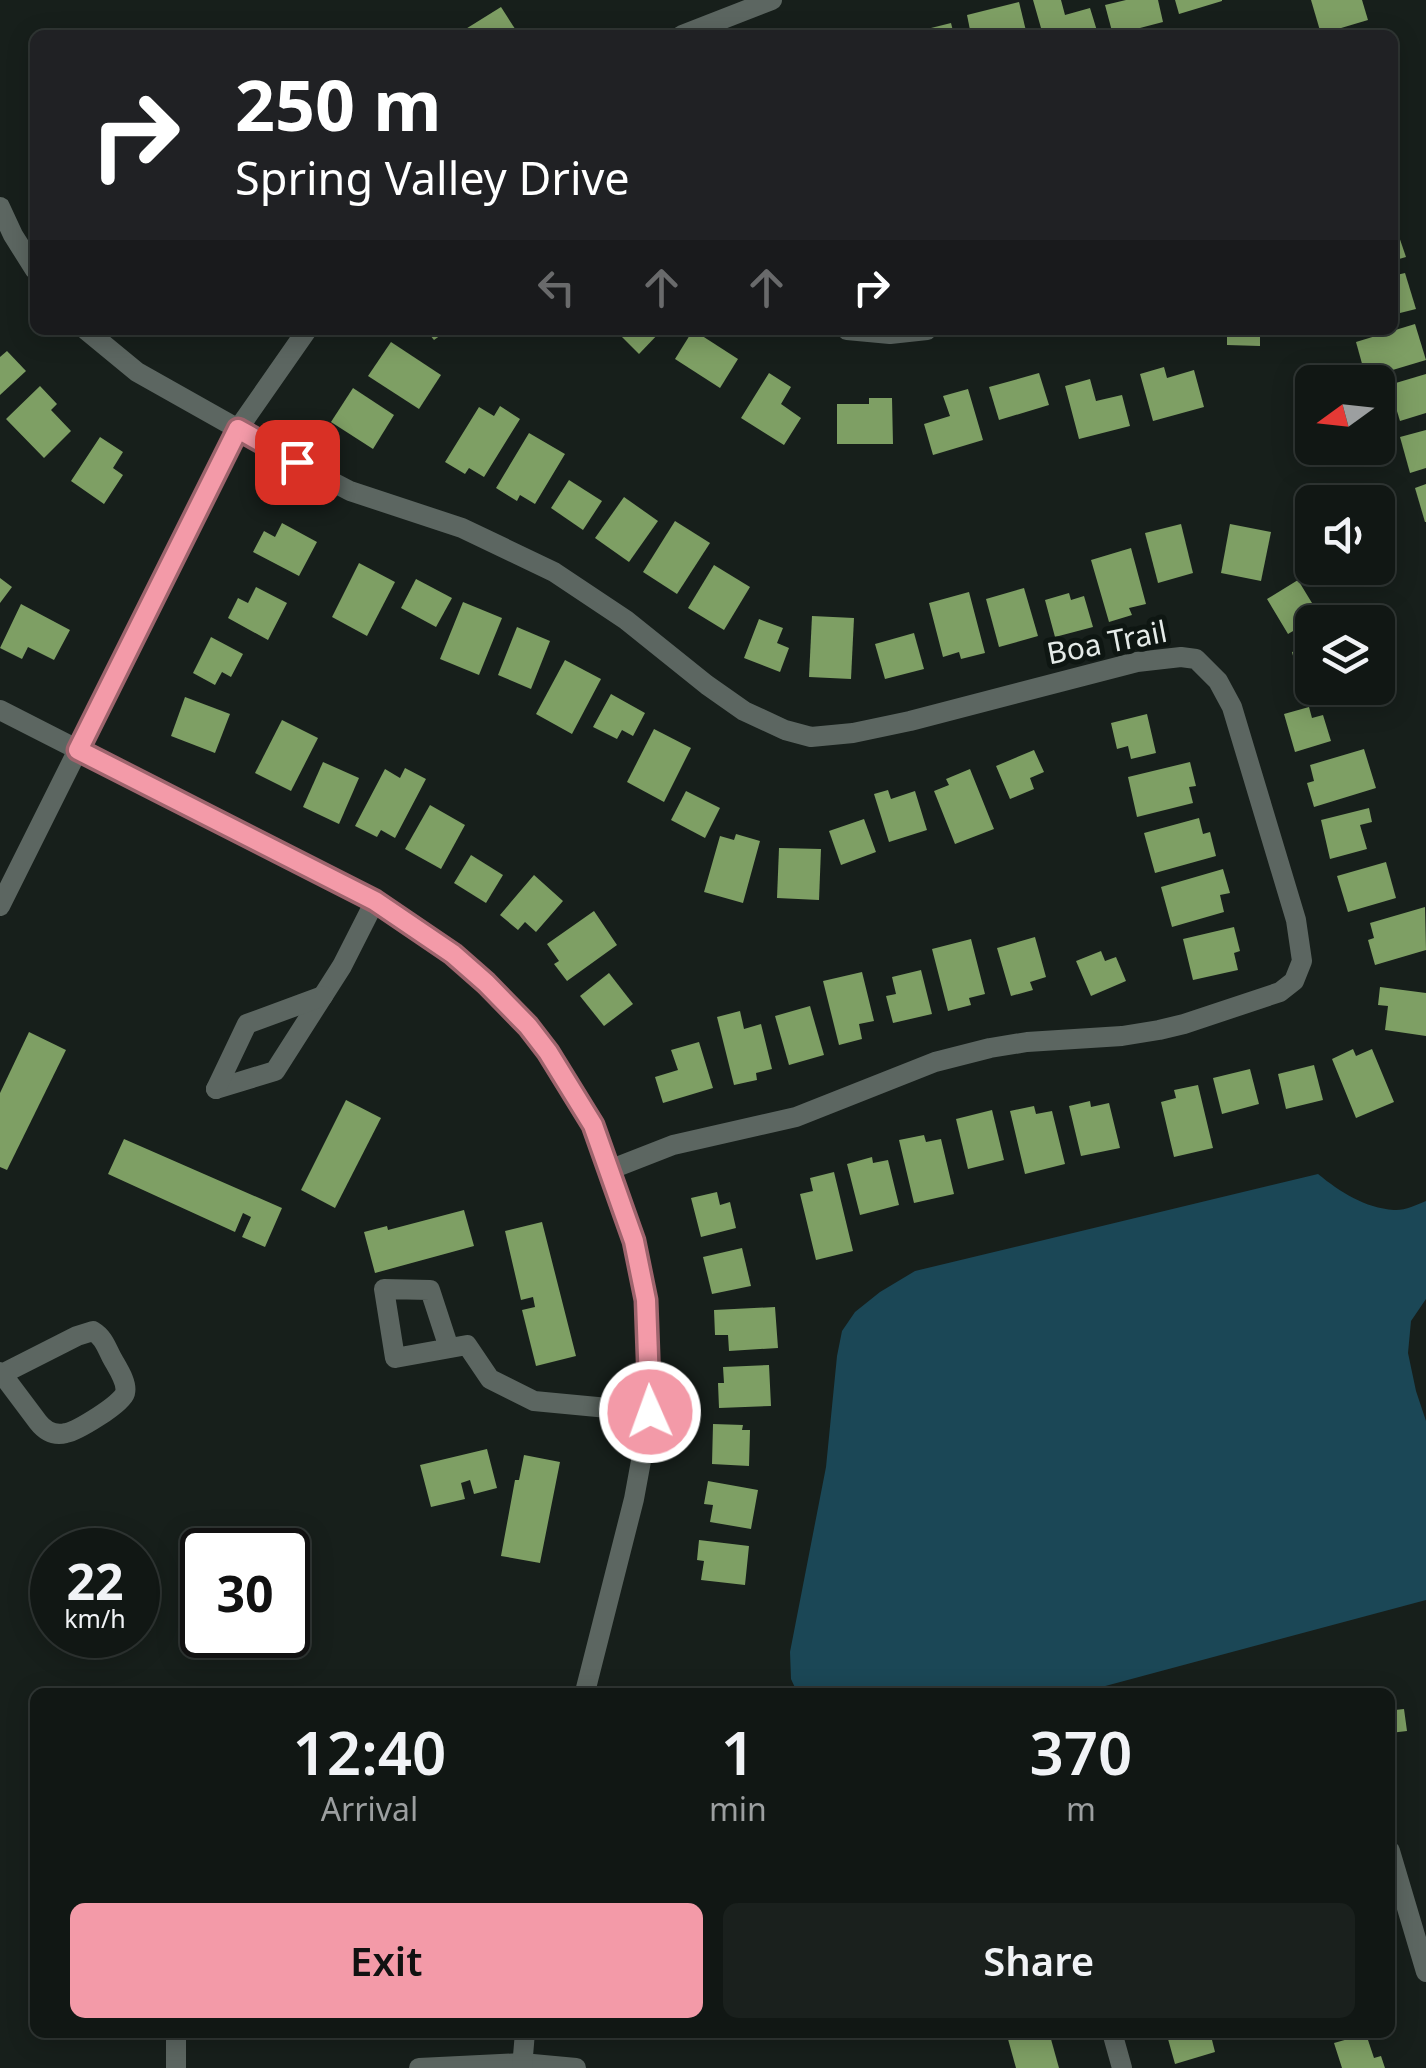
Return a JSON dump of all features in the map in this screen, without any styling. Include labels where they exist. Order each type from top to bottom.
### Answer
[{"type":"street","points":[[695,30],[772,0]]},
{"type":"street","points":[[0,207],[30,262]]},
{"type":"street","name":"Boa Trail","points":[[92,335],[137,372],[350,491],[462,528],[554,572],[626,620],[707,685],[744,710],[785,730],[811,736],[853,733],[1137,662],[1196,659],[1218,680],[1232,706],[1296,920],[1302,961],[1294,981],[1280,992],[1160,1030],[1027,1042],[935,1062],[796,1117],[673,1145],[609,1170]]},
{"type":"street","points":[[0,906],[238,429],[304,335]]},
{"type":"street","points":[[0,710],[375,901],[453,954],[528,1026],[587,1113],[634,1241],[646,1300],[650,1412],[634,1499],[586,1688]]},
{"type":"street","points":[[323,996],[247,1024],[216,1089],[275,1071],[323,996],[342,966],[375,901]]},
{"type":"street","points":[[93,1331],[101,1336],[125,1384],[125,1394],[119,1403],[77,1428],[55,1434],[44,1430],[1,1373],[93,1331]]},
{"type":"street","points":[[449,1348],[467,1345],[490,1379],[534,1401],[650,1412]]},
{"type":"street","points":[[1395,1868],[1426,1972]]},
{"type":"street","points":[[176,2038],[176,2068]]},
{"type":"street","points":[[522,2066],[524,2038]]},
{"type":"street","points":[[1114,2038],[1122,2068]]},
{"type":"street","points":[[419,2068],[576,2068]]},
{"type":"water","points":[[1318,1174],[1344,1193],[1383,1209],[1398,1210],[1426,1201],[1426,1299],[1411,1321],[1408,1353],[1426,1421],[1426,1600],[1098,1688],[795,1688],[790,1652],[826,1467],[842,1331],[855,1312],[915,1271]]},
{"type":"building","points":[[1033,0],[1061,0],[1065,15],[1090,8],[1097,30],[1042,30]]},
{"type":"building","points":[[1126,0],[1158,0],[1163,22],[1132,30],[1112,30],[1105,5]]},
{"type":"building","points":[[1175,0],[1222,0],[1222,1],[1179,14]]},
{"type":"building","points":[[1311,0],[1362,0],[1368,20],[1320,30]]},
{"type":"building","points":[[1019,2],[1026,30],[970,30],[967,15]]},
{"type":"building","points":[[501,7],[516,30],[464,30]]},
{"type":"building","points":[[951,23],[953,30],[927,30]]},
{"type":"building","points":[[1398,234],[1406,257],[1398,259]]},
{"type":"building","points":[[1405,273],[1416,309],[1398,314],[1398,275]]},
{"type":"building","points":[[1415,324],[1426,360],[1395,369],[1395,365],[1362,365],[1356,342],[1379,335],[1398,335],[1398,329]]},
{"type":"building","points":[[620,335],[657,335],[639,354]]},
{"type":"building","points":[[690,335],[701,335],[738,359],[720,388],[675,359]]},
{"type":"building","points":[[1227,335],[1260,335],[1260,346],[1227,345]]},
{"type":"building","points":[[391,342],[441,375],[419,409],[368,376]]},
{"type":"building","points":[[7,351],[26,371],[0,395],[0,357]]},
{"type":"building","points":[[1164,367],[1167,378],[1194,370],[1204,407],[1153,421],[1140,374]]},
{"type":"building","points":[[769,373],[791,387],[781,404],[801,418],[784,445],[741,418]]},
{"type":"building","points":[[1039,373],[1049,405],[999,420],[989,387]]},
{"type":"building","points":[[1426,374],[1426,413],[1400,421],[1395,383]]},
{"type":"building","points":[[1090,379],[1096,401],[1122,395],[1130,426],[1079,439],[1065,386]]},
{"type":"building","points":[[40,386],[57,404],[51,410],[71,431],[44,458],[6,419]]},
{"type":"building","points":[[353,388],[394,415],[373,449],[331,422]]},
{"type":"building","points":[[968,389],[983,440],[933,455],[924,424],[950,416],[943,396]]},
{"type":"building","points":[[869,398],[892,398],[893,444],[837,444],[837,404],[869,404]]},
{"type":"building","points":[[500,406],[520,419],[484,477],[469,468],[465,474],[445,462],[479,407],[494,416]]},
{"type":"building","points":[[1426,430],[1426,468],[1410,473],[1400,437]]},
{"type":"building","points":[[529,433],[565,454],[535,504],[520,495],[517,501],[496,488]]},
{"type":"building","points":[[100,437],[123,452],[113,468],[123,475],[104,504],[71,481]]},
{"type":"building","points":[[569,480],[602,501],[583,530],[551,508]]},
{"type":"building","points":[[1426,484],[1426,522],[1425,522],[1415,488]]},
{"type":"building","points":[[624,497],[658,521],[629,562],[595,538]]},
{"type":"building","points":[[675,521],[710,543],[677,594],[643,572]]},
{"type":"building","points":[[282,523],[317,542],[299,576],[253,552],[264,531],[275,537]]},
{"type":"building","points":[[1181,524],[1193,573],[1158,583],[1145,533]]},
{"type":"building","points":[[1230,524],[1271,532],[1261,581],[1221,573]]},
{"type":"building","points":[[1131,548],[1146,604],[1129,608],[1132,615],[1109,622],[1091,560]]},
{"type":"building","points":[[359,563],[395,582],[367,636],[332,617]]},
{"type":"building","points":[[714,565],[750,587],[724,630],[688,608]]},
{"type":"building","points":[[0,578],[12,587],[0,603]]},
{"type":"building","points":[[416,579],[452,598],[436,627],[401,608]]},
{"type":"building","points":[[1295,582],[1312,603],[1295,605],[1295,630],[1288,634],[1267,599]]},
{"type":"building","points":[[256,587],[287,603],[268,640],[228,618],[238,598],[248,603]]},
{"type":"building","points":[[1024,588],[1038,636],[999,647],[986,599]]},
{"type":"building","points":[[969,592],[985,653],[961,659],[959,652],[943,657],[929,603]]},
{"type":"building","points":[[1069,593],[1071,600],[1084,596],[1093,627],[1055,637],[1045,600]]},
{"type":"building","points":[[463,602],[502,618],[479,675],[440,659]]},
{"type":"building","points":[[21,604],[70,630],[54,660],[28,647],[22,659],[0,648]]},
{"type":"building","points":[[812,616],[854,618],[851,679],[809,677]]},
{"type":"building","points":[[759,619],[783,628],[777,643],[789,648],[780,672],[744,658]]},
{"type":"building","points":[[517,627],[550,641],[531,689],[498,675]]},
{"type":"building","points":[[914,633],[924,669],[885,679],[875,644]]},
{"type":"building","points":[[211,637],[243,654],[231,677],[222,672],[215,685],[193,673]]},
{"type":"building","points":[[565,660],[601,679],[572,734],[536,714]]},
{"type":"building","points":[[611,694],[645,713],[633,736],[622,730],[617,739],[593,727]]},
{"type":"building","points":[[185,697],[230,714],[215,753],[171,736]]},
{"type":"building","points":[[1309,707],[1312,718],[1323,715],[1331,741],[1295,752],[1284,714]]},
{"type":"building","points":[[1147,714],[1156,753],[1131,759],[1128,746],[1117,749],[1111,723]]},
{"type":"building","points":[[282,720],[318,738],[291,791],[255,773]]},
{"type":"building","points":[[654,729],[691,748],[664,802],[627,782]]},
{"type":"building","points":[[1364,749],[1376,788],[1314,807],[1307,783],[1314,781],[1310,765]]},
{"type":"building","points":[[1034,750],[1044,772],[1030,778],[1034,789],[1010,799],[996,766]]},
{"type":"building","points":[[323,762],[359,778],[339,824],[303,807]]},
{"type":"building","points":[[1190,762],[1196,786],[1189,787],[1193,803],[1137,817],[1128,777]]},
{"type":"building","points":[[405,768],[426,779],[395,838],[381,830],[377,837],[355,826],[385,769],[400,778]]},
{"type":"building","points":[[970,769],[994,829],[955,844],[934,791],[949,785],[946,779]]},
{"type":"building","points":[[888,790],[891,799],[915,791],[927,830],[889,842],[874,794]]},
{"type":"building","points":[[686,791],[720,808],[705,838],[671,820]]},
{"type":"building","points":[[430,805],[465,825],[441,869],[405,849]]},
{"type":"building","points":[[1369,808],[1372,822],[1360,825],[1367,849],[1330,859],[1321,820]]},
{"type":"building","points":[[1199,818],[1203,834],[1210,832],[1216,856],[1155,873],[1144,833]]},
{"type":"building","points":[[864,819],[876,852],[841,865],[829,831]]},
{"type":"building","points":[[736,834],[760,841],[743,903],[704,892],[720,836],[734,840]]},
{"type":"building","points":[[779,848],[821,849],[819,900],[777,898]]},
{"type":"building","points":[[471,855],[503,875],[486,903],[454,883]]},
{"type":"building","points":[[1386,862],[1396,898],[1348,912],[1337,876]]},
{"type":"building","points":[[1223,869],[1230,893],[1220,895],[1224,912],[1172,927],[1161,887]]},
{"type":"building","points":[[534,875],[563,901],[536,932],[525,922],[518,930],[500,915]]},
{"type":"building","points":[[1425,907],[1426,950],[1375,965],[1368,940],[1374,938],[1370,923]]},
{"type":"building","points":[[594,911],[617,945],[567,981],[554,964],[559,961],[547,944]]},
{"type":"building","points":[[1234,927],[1240,951],[1234,953],[1238,970],[1193,980],[1183,939]]},
{"type":"building","points":[[1035,937],[1046,977],[1030,982],[1033,990],[1011,996],[997,948]]},
{"type":"building","points":[[971,939],[985,994],[969,998],[971,1005],[948,1011],[932,949]]},
{"type":"building","points":[[1101,951],[1105,961],[1116,957],[1126,981],[1091,996],[1076,961]]},
{"type":"building","points":[[921,970],[932,1014],[893,1023],[886,996],[896,994],[892,977]]},
{"type":"building","points":[[862,972],[874,1021],[859,1024],[862,1039],[839,1045],[823,981]]},
{"type":"building","points":[[609,973],[633,1004],[604,1026],[580,996]]},
{"type":"building","points":[[1380,987],[1426,993],[1426,1036],[1385,1030],[1388,1006],[1378,1005]]},
{"type":"building","points":[[810,1006],[824,1055],[789,1065],[775,1016]]},
{"type":"building","points":[[740,1011],[744,1029],[761,1024],[772,1069],[756,1073],[757,1080],[734,1085],[717,1017]]},
{"type":"building","points":[[29,1032],[66,1050],[7,1170],[0,1167],[0,1093]]},
{"type":"building","points":[[699,1042],[713,1088],[663,1103],[655,1077],[678,1070],[671,1050]]},
{"type":"building","points":[[1353,1049],[1356,1056],[1372,1049],[1394,1102],[1356,1118],[1332,1059]]},
{"type":"building","points":[[1314,1065],[1323,1100],[1286,1109],[1278,1074]]},
{"type":"building","points":[[1250,1069],[1259,1104],[1222,1114],[1213,1078]]},
{"type":"building","points":[[1198,1085],[1213,1148],[1174,1157],[1161,1102],[1176,1098],[1174,1090]]},
{"type":"building","points":[[346,1100],[381,1118],[335,1208],[301,1190]]},
{"type":"building","points":[[1090,1101],[1091,1107],[1109,1103],[1120,1148],[1081,1156],[1069,1106]]},
{"type":"building","points":[[1034,1106],[1036,1114],[1052,1111],[1065,1164],[1025,1174],[1010,1111]]},
{"type":"building","points":[[992,1110],[1004,1160],[968,1169],[956,1119]]},
{"type":"building","points":[[924,1135],[926,1142],[941,1139],[954,1194],[914,1203],[899,1140]]},
{"type":"building","points":[[124,1139],[282,1208],[265,1247],[242,1237],[251,1217],[243,1213],[235,1232],[108,1174]]},
{"type":"building","points":[[872,1157],[873,1163],[888,1160],[899,1205],[860,1215],[847,1164]]},
{"type":"building","points":[[834,1172],[853,1251],[816,1260],[800,1194],[813,1191],[810,1178]]},
{"type":"building","points":[[717,1192],[720,1205],[730,1202],[736,1228],[701,1237],[691,1198]]},
{"type":"building","points":[[464,1210],[474,1246],[375,1273],[364,1232],[387,1226],[388,1230]]},
{"type":"building","points":[[542,1222],[576,1356],[536,1366],[522,1310],[535,1307],[533,1297],[521,1300],[505,1231]]},
{"type":"building","points":[[742,1248],[751,1286],[712,1294],[703,1257]]},
{"type":"building","points":[[775,1307],[778,1348],[729,1351],[728,1335],[715,1335],[714,1310]]},
{"type":"building","points":[[769,1365],[771,1406],[719,1408],[718,1383],[724,1383],[723,1367]]},
{"type":"building","points":[[713,1424],[743,1425],[742,1430],[750,1430],[749,1466],[712,1464]]},
{"type":"building","points":[[487,1449],[497,1488],[474,1494],[470,1480],[461,1483],[465,1499],[431,1507],[420,1465]]},
{"type":"building","points":[[524,1455],[560,1462],[540,1563],[501,1556],[515,1480],[519,1480]]},
{"type":"building","points":[[708,1481],[758,1490],[751,1529],[710,1522],[713,1505],[704,1504]]},
{"type":"building","points":[[699,1540],[749,1546],[745,1585],[701,1580],[704,1561],[697,1560]]},
{"type":"building","points":[[1404,1709],[1407,1731],[1395,1732],[1395,1710]]},
{"type":"building","points":[[1008,2038],[1051,2038],[1059,2068],[1016,2068]]},
{"type":"building","points":[[1168,2038],[1212,2038],[1215,2052],[1175,2064]]},
{"type":"building","points":[[1367,2038],[1374,2058],[1381,2056],[1385,2068],[1342,2068],[1334,2043]]},
{"type":"route","points":[[297,462],[238,429],[78,750],[375,901],[453,954],[528,1026],[593,1125],[634,1241],[646,1300],[650,1412]]}]
